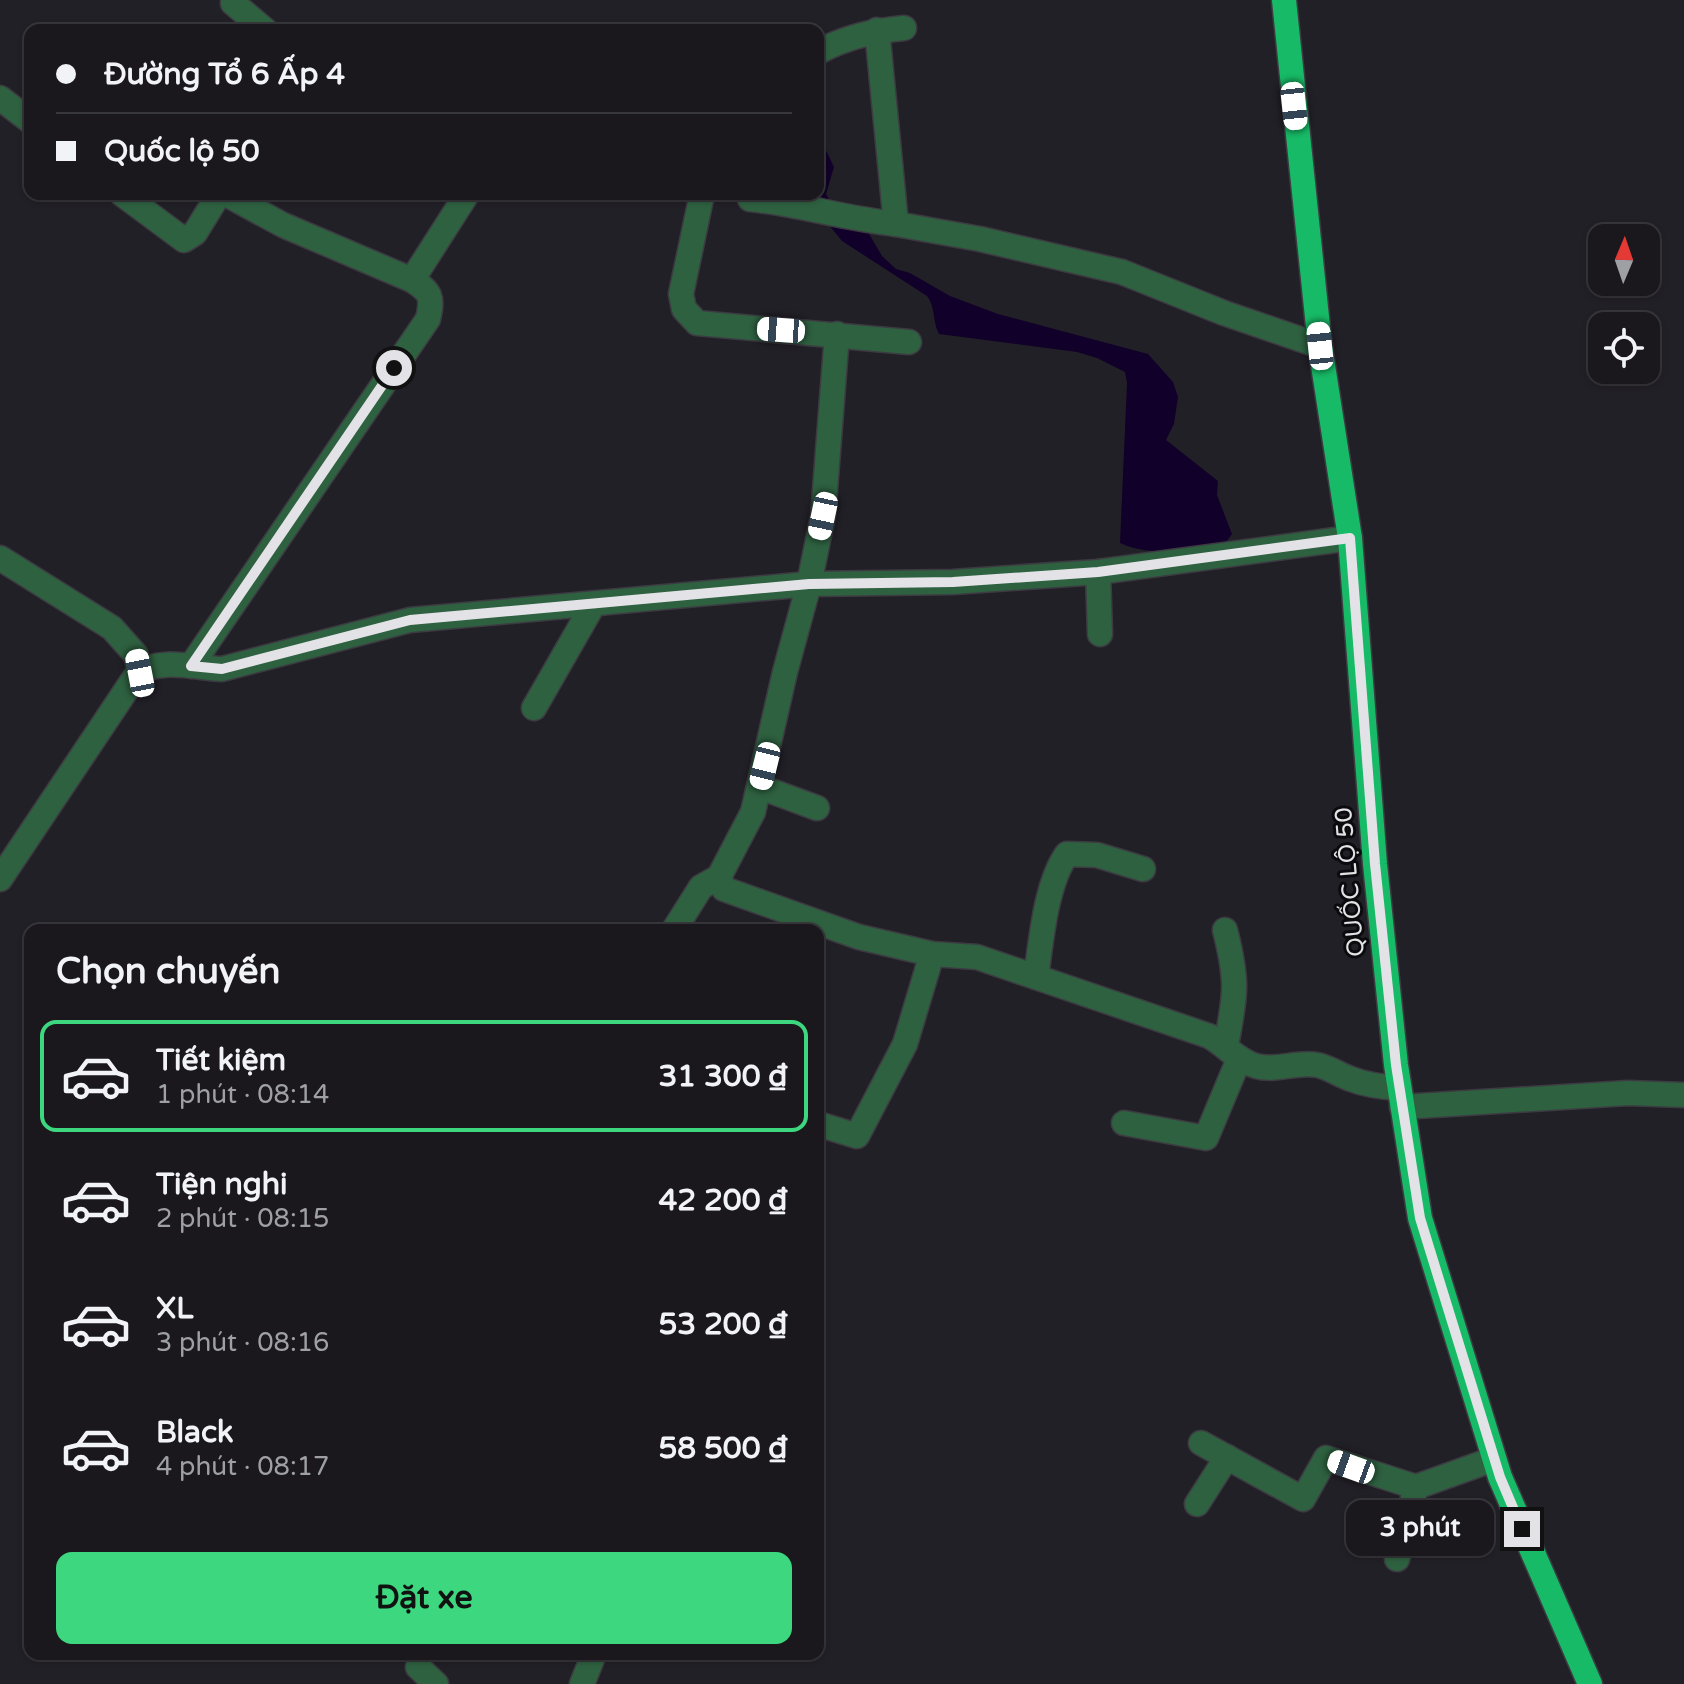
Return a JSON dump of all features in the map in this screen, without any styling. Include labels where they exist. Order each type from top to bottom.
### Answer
[{"type":"highway","name":"QUỐC LỘ 50","points":[[1284,0],[1320,346],[1350,538],[1375,864],[1401,1097],[1420,1218],[1494,1459],[1590,1684]]},
{"type":"highway","points":[[1287,46],[1302,0]]},
{"type":"street","points":[[233,3],[258,24]]},
{"type":"street","points":[[824,49],[838,41],[877,30],[904,28]]},
{"type":"street","points":[[877,30],[896,224]]},
{"type":"street","points":[[0,98],[24,116]]},
{"type":"street","points":[[130,200],[184,240],[195,233],[215,200]]},
{"type":"street","points":[[191,666],[428,319],[432,300],[429,291],[412,280],[283,225],[237,200]]},
{"type":"street","points":[[412,280],[463,200]]},
{"type":"street","points":[[701,200],[681,294],[684,309],[697,323],[909,342]]},
{"type":"street","points":[[760,200],[791,203],[840,217],[980,239],[1122,272],[1224,313],[1320,346]]},
{"type":"street","points":[[678,924],[701,887],[719,877],[753,812],[760,787],[823,516],[837,334]]},
{"type":"street","points":[[0,879],[140,673],[155,666],[222,669],[410,620],[809,584],[953,582],[1098,572],[1350,538]]},
{"type":"street","points":[[0,558],[112,628],[136,655],[140,673]]},
{"type":"street","points":[[1098,572],[1100,634]]},
{"type":"street","points":[[534,708],[593,605]]},
{"type":"street","points":[[760,787],[817,808]]},
{"type":"street","points":[[1036,977],[1045,920],[1060,863],[1067,854],[1097,855],[1143,869]]},
{"type":"street","points":[[719,877],[724,889],[822,924]]},
{"type":"street","points":[[824,925],[859,937],[932,954],[977,957],[1209,1036],[1258,1067],[1281,1067],[1300,1062],[1321,1066],[1401,1097],[1684,1095]]},
{"type":"street","points":[[1124,1123],[1206,1138],[1233,1052],[1236,978],[1225,930]]},
{"type":"street","points":[[824,1126],[857,1136],[905,1044],[932,954]]},
{"type":"street","points":[[1201,1443],[1303,1499],[1326,1458],[1416,1487],[1494,1459]]},
{"type":"street","points":[[1197,1504],[1227,1457]]},
{"type":"street","points":[[1397,1559],[1416,1487]]},
{"type":"street","points":[[582,1684],[592,1660]]},
{"type":"street","points":[[418,1667],[436,1684]]},
{"type":"shaded area","points":[[824,146],[834,167],[826,194],[840,220],[865,227],[882,256],[896,269],[910,273],[950,296],[998,314],[1148,354],[1173,382],[1178,397],[1174,424],[1166,440],[1218,481],[1217,495],[1232,534],[1226,542],[1172,552],[1145,550],[1120,543],[1125,372],[1077,352],[939,334],[927,296],[842,241],[819,213],[819,200],[824,200]]},
{"type":"route","points":[[394,368],[191,666],[222,669],[410,620],[809,584],[953,582],[1098,572],[1350,538],[1375,864],[1396,1065],[1420,1218],[1500,1477],[1522,1529]]}]
